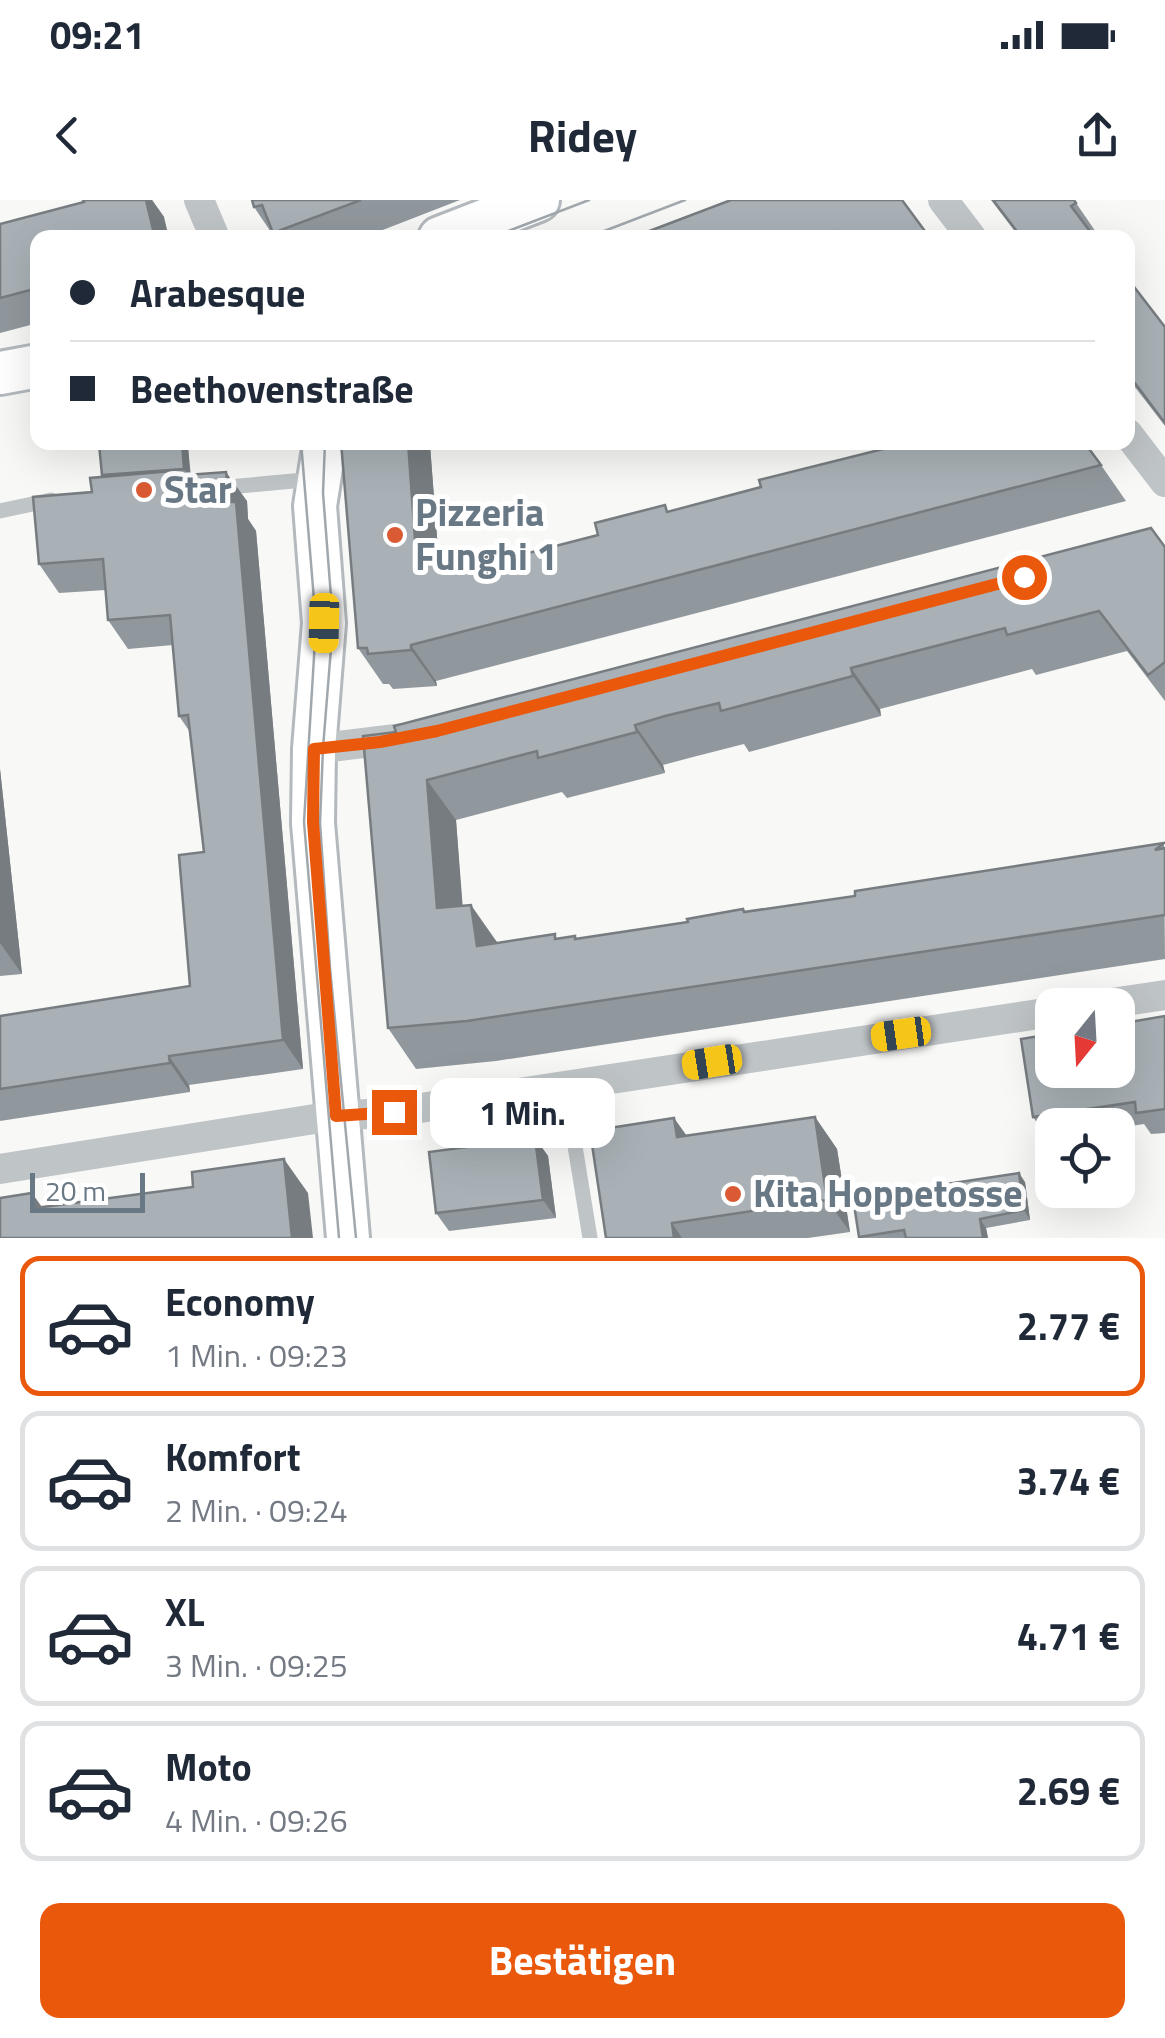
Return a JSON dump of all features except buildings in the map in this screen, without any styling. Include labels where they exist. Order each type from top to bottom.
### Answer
[{"type":"street","points":[[199,200],[212,230]]},
{"type":"street","points":[[461,230],[538,200]]},
{"type":"street","points":[[943,200],[966,230]]},
{"type":"street","points":[[0,373],[30,367]]},
{"type":"street","points":[[1135,443],[1165,482]]},
{"type":"street","points":[[320,450],[303,476],[324,623],[314,749],[313,822],[348,1238]]},
{"type":"street","points":[[314,749],[437,731]]},
{"type":"street","points":[[1135,999],[1165,995]]},
{"type":"street","points":[[0,1169],[1035,1015]]},
{"type":"lane","points":[[203,489],[303,476]]},
{"type":"lane","points":[[0,511],[72,498]]},
{"type":"lane","points":[[566,1085],[590,1238]]},
{"type":"tram line","points":[[511,230],[589,200]]},
{"type":"tram line","points":[[607,230],[685,200]]},
{"type":"tram line","points":[[302,450],[316,624],[304,822],[339,1238]]},
{"type":"tram line","points":[[325,450],[323,493],[333,623],[320,823],[356,1238]]},
{"type":"place","name":"Star","points":[[144,490]]},
{"type":"place","name":"Pizzeria Funghi 1","points":[[395,535]]},
{"type":"place","name":"Kita Hoppetosse","points":[[733,1194]]},
{"type":"route","points":[[394,1112],[336,1116],[313,822],[314,749],[437,731],[1024,577]]}]
